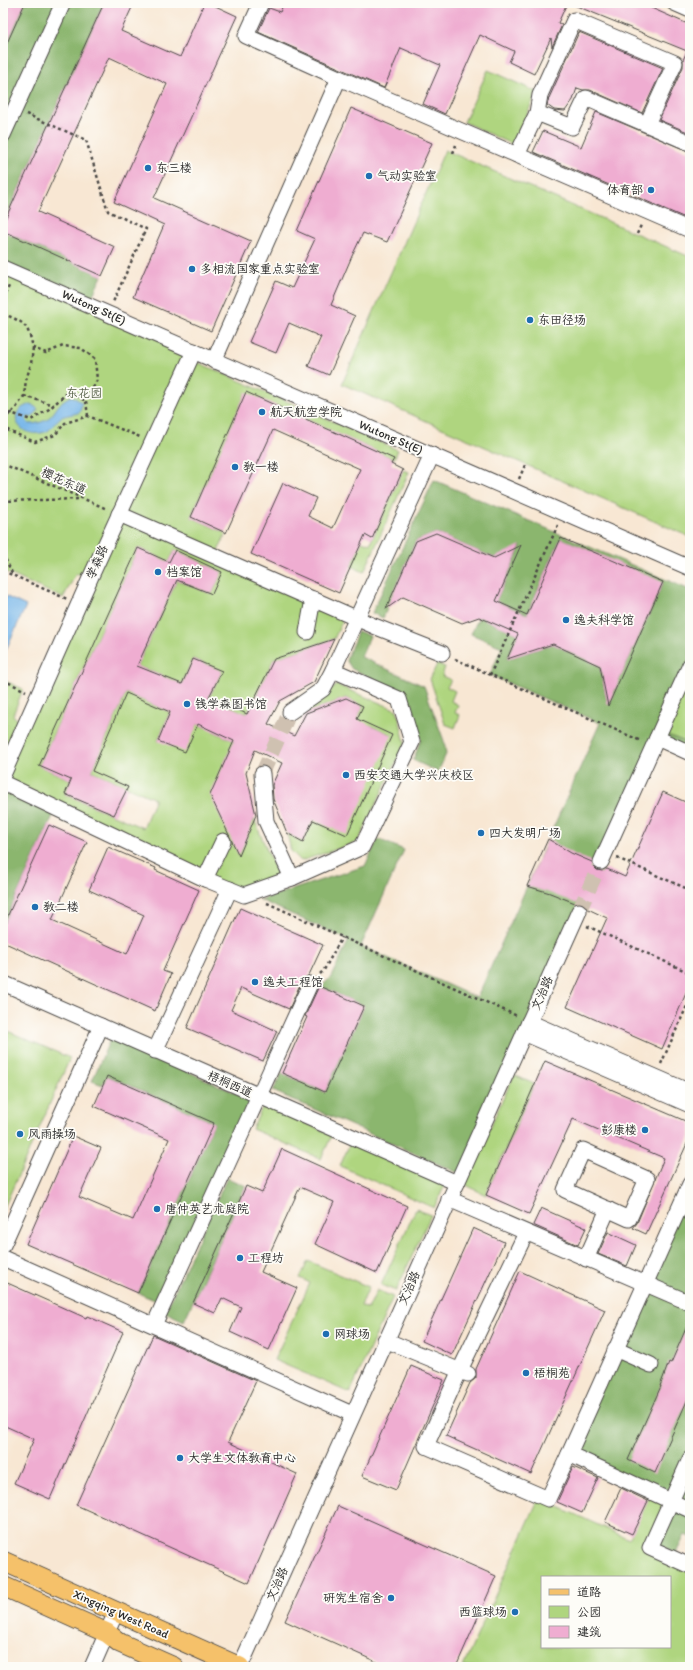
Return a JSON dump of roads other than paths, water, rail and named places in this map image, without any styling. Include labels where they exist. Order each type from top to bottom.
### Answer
[{"type":"main road","name":"Xingqing West Road","points":[[3,1561],[240,1667]]},
{"type":"main road","name":"Xingqing West Road","points":[[3,1586],[107,1633],[120,1643],[174,1667]]},
{"type":"street","points":[[3,135],[63,3]]},
{"type":"street","points":[[261,3],[246,36],[339,78],[690,230]]},
{"type":"street","points":[[674,3],[690,10]]},
{"type":"street","points":[[517,155],[537,113],[540,95],[574,20],[674,63],[647,124]]},
{"type":"street","points":[[214,361],[339,78]]},
{"type":"street","points":[[537,113],[572,127],[586,98],[690,143]]},
{"type":"street","name":"Wutong St(E)","points":[[3,268],[690,568]]},
{"type":"street","name":"学森路","points":[[3,775],[78,604],[194,351]]},
{"type":"street","points":[[290,712],[323,689],[432,455]]},
{"type":"street","points":[[119,514],[442,654]]},
{"type":"street","points":[[307,632],[313,599]]},
{"type":"street","points":[[603,858],[690,665]]},
{"type":"street","points":[[3,783],[205,879],[237,892],[292,878],[362,848],[412,742],[399,699],[333,670]]},
{"type":"street","points":[[657,739],[690,744]]},
{"type":"street","points":[[657,739],[690,752]]},
{"type":"street","points":[[262,774],[266,821],[292,878]]},
{"type":"street","points":[[205,879],[223,841]]},
{"type":"street","points":[[155,1051],[237,892]]},
{"type":"street","name":"文治路","points":[[240,1667],[385,1340],[577,916]]},
{"type":"street","name":"梧桐西道","points":[[3,983],[456,1183]]},
{"type":"street","points":[[154,1325],[310,984]]},
{"type":"street","points":[[3,1245],[101,1026]]},
{"type":"street","points":[[527,1027],[656,1076],[690,1092]]},
{"type":"street","points":[[527,1027],[690,1105]]},
{"type":"street","points":[[583,1150],[647,1179],[629,1219],[608,1209],[565,1190],[583,1150]]},
{"type":"street","points":[[526,1233],[464,1373],[426,1446],[548,1499],[690,1184]]},
{"type":"street","points":[[449,1199],[690,1303]]},
{"type":"street","points":[[586,1259],[608,1209]]},
{"type":"street","points":[[3,1258],[352,1414]]},
{"type":"street","points":[[385,1340],[464,1373]]},
{"type":"street","points":[[615,1349],[651,1365]]},
{"type":"street","points":[[569,1454],[690,1510]]},
{"type":"street","points":[[690,1459],[650,1548],[690,1566]]},
{"type":"street","points":[[92,1667],[116,1612]]},
{"type":"water","points":[[72,396],[82,403],[80,412],[60,418],[48,431],[33,433],[26,431],[17,423],[16,417],[18,412],[23,407],[31,404],[38,409],[32,417],[27,417],[26,420],[29,424],[39,423],[50,417],[65,399]]},
{"type":"water","points":[[3,595],[26,606],[5,652],[3,651]]},
{"type":"tunnel","points":[[262,774],[290,712]]},
{"type":"tunnel","points":[[579,911],[601,862]]},
{"type":"place","name":"东三楼","points":[[148,168]]},
{"type":"place","name":"气动实验室","points":[[369,176]]},
{"type":"place","name":"体育部","points":[[651,190]]},
{"type":"place","name":"多相流国家重点实验室","points":[[192,269]]},
{"type":"place","name":"东田径场","points":[[530,320]]},
{"type":"place","name":"航天航空学院","points":[[262,412]]},
{"type":"place","name":"教一楼","points":[[235,467]]},
{"type":"place","name":"档案馆","points":[[158,572]]},
{"type":"place","name":"逸夫科学馆","points":[[566,620]]},
{"type":"place","name":"钱学森图书馆","points":[[187,704]]},
{"type":"place","name":"西安交通大学兴庆校区","points":[[346,775]]},
{"type":"place","name":"四大发明广场","points":[[481,833]]},
{"type":"place","name":"教二楼","points":[[35,907]]},
{"type":"place","name":"逸夫工程馆","points":[[255,982]]},
{"type":"place","name":"彭康楼","points":[[645,1130]]},
{"type":"place","name":"风雨操场","points":[[20,1134]]},
{"type":"place","name":"唐仲英艺术庭院","points":[[157,1209]]},
{"type":"place","name":"工程坊","points":[[240,1258]]},
{"type":"place","name":"网球场","points":[[326,1334]]},
{"type":"place","name":"梧桐苑","points":[[526,1373]]},
{"type":"place","name":"大学生文体教育中心","points":[[180,1458]]},
{"type":"place","name":"研究生宿舍","points":[[391,1598]]},
{"type":"place","name":"西篮球场","points":[[515,1612]]},
{"type":"park label","name":"东花园","points":[[84,393]]}]
